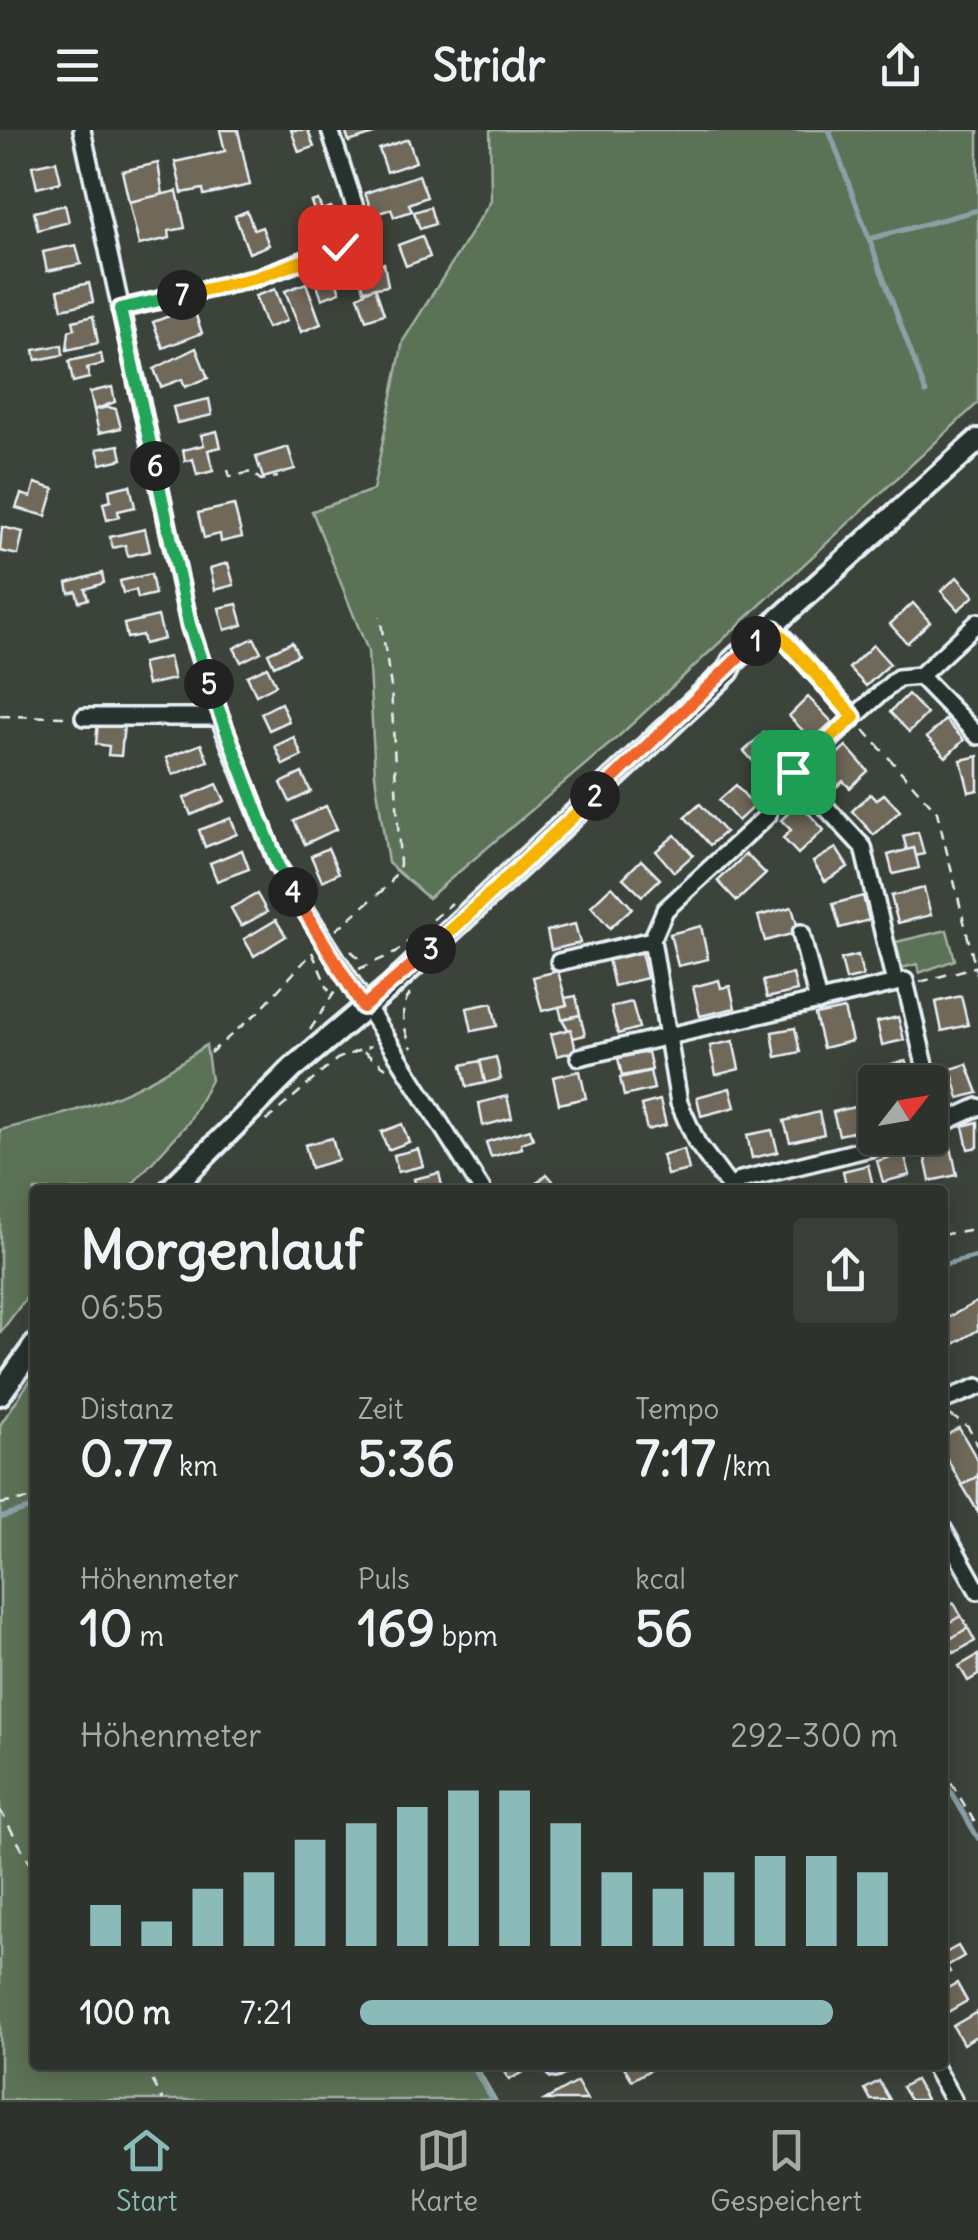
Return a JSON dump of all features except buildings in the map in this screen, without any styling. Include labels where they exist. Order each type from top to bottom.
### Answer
[{"type":"street","points":[[82,130],[189,624],[219,716],[278,866],[322,942],[479,1185]]},
{"type":"street","points":[[120,309],[256,278],[364,238],[330,130]]},
{"type":"street","points":[[175,1185],[293,1068],[442,940],[728,671],[733,661],[772,630],[978,440]]},
{"type":"street","points":[[728,1185],[697,1142],[679,1103],[652,940],[665,910],[768,816],[769,799],[793,772],[898,678],[920,676],[978,622]]},
{"type":"street","points":[[772,630],[854,717]]},
{"type":"street","points":[[920,676],[978,736]]},
{"type":"street","points":[[84,717],[219,716]]},
{"type":"street","points":[[793,772],[864,847],[924,1065]]},
{"type":"street","points":[[801,933],[818,1002]]},
{"type":"street","points":[[559,962],[652,940]]},
{"type":"street","points":[[578,1057],[900,982]]},
{"type":"street","points":[[948,1120],[978,1107]]},
{"type":"street","points":[[735,1185],[740,1180],[858,1151]]},
{"type":"street","points":[[0,1394],[30,1353]]},
{"type":"street","points":[[948,1403],[978,1387]]},
{"type":"street","points":[[948,1538],[978,1590]]},
{"type":"street","points":[[936,2070],[954,2100]]},
{"type":"path","points":[[228,470],[230,477],[252,472],[261,480],[278,476]]},
{"type":"path","points":[[346,921],[390,884],[400,866],[391,686],[380,616]]},
{"type":"path","points":[[0,716],[84,717]]},
{"type":"path","points":[[854,717],[938,812],[978,978]]},
{"type":"path","points":[[210,1052],[257,1013],[322,942]]},
{"type":"path","points":[[900,982],[914,984],[977,966]]},
{"type":"path","points":[[266,1122],[337,1059],[364,1052]]},
{"type":"path","points":[[948,1234],[978,1228]]},
{"type":"path","points":[[948,1410],[968,1427],[978,1446],[972,1450]]},
{"type":"path","points":[[0,1504],[30,1499]]},
{"type":"path","points":[[948,1777],[978,1828]]},
{"type":"path","points":[[0,1810],[30,1863]]},
{"type":"path","points":[[147,2070],[163,2100]]},
{"type":"green space","points":[[490,130],[978,130],[978,403],[619,736],[428,898],[388,863],[375,775],[368,651],[312,511],[373,490],[403,341],[491,201]]},
{"type":"green space","points":[[947,930],[955,960],[919,973],[917,964],[902,968],[896,942]]},
{"type":"green space","points":[[206,1045],[211,1080],[188,1123],[132,1185],[30,1185],[30,1293],[0,1333],[0,1130],[108,1100]]},
{"type":"green space","points":[[30,1380],[30,2070],[479,2070],[496,2100],[0,2100],[0,1425]]},
{"type":"waterway","points":[[829,130],[926,393]]},
{"type":"waterway","points":[[869,239],[978,210]]},
{"type":"waterway","points":[[948,1264],[978,1256]]},
{"type":"waterway","points":[[0,1518],[30,1509]]},
{"type":"waterway","points":[[948,1787],[978,1838]]},
{"type":"waterway","points":[[475,2070],[492,2100]]},
{"type":"route","points":[[340,247],[256,278],[120,309],[189,624],[219,716],[278,866],[363,1007],[442,940],[728,671],[733,661],[774,628],[854,717],[793,772]]}]
